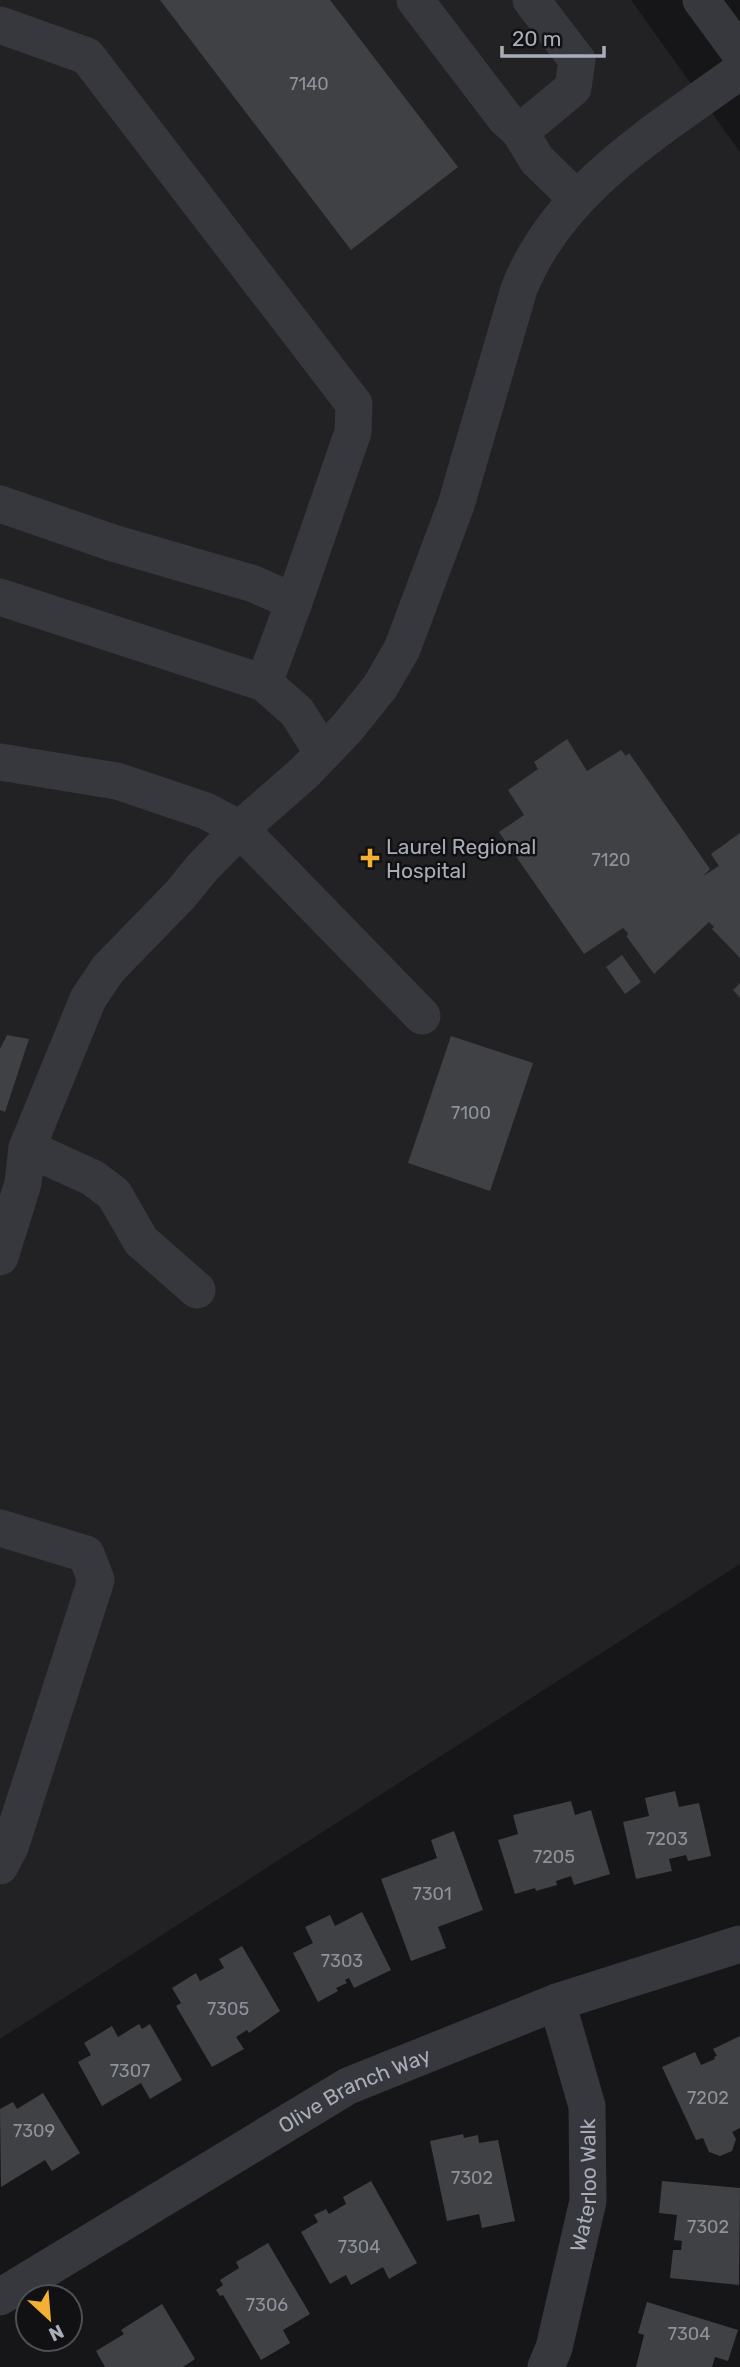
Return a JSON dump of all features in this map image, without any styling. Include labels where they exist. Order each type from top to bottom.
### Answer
[{"type":"street","points":[[9,0],[0,25],[87,56],[354,404],[353,432],[264,682]]},
{"type":"street","points":[[415,0],[505,118],[520,132],[537,160],[576,198]]},
{"type":"street","points":[[520,132],[573,88],[577,60],[531,0]]},
{"type":"street","points":[[701,0],[740,53]]},
{"type":"street","points":[[0,1257],[23,1183],[27,1148],[88,999],[108,969],[180,895],[202,868],[347,728],[380,687],[401,649],[456,505],[519,289],[536,251],[576,198],[608,168],[740,71]]},
{"type":"street","points":[[0,504],[113,543],[254,584],[294,601]]},
{"type":"street","points":[[0,597],[264,682],[297,712],[323,753]]},
{"type":"street","points":[[0,762],[117,780],[206,811],[240,829],[422,1016]]},
{"type":"street","points":[[27,1148],[93,1178],[114,1194],[141,1241],[197,1290]]},
{"type":"street","points":[[0,1866],[10,1847],[96,1580],[86,1555],[3,1540]]},
{"type":"street","name":"Olive Branch Way","points":[[0,2297],[348,2086],[557,2002],[740,1944]]},
{"type":"street","name":"Waterloo Walk","points":[[546,2367],[554,2348],[588,2201],[587,2106],[557,2002]]},
{"type":"shaded area","name":"Laurel Regional Hospital","points":[[0,0],[631,0],[740,152],[740,1564],[0,2039]]},
{"type":"building","points":[[160,0],[330,0],[458,167],[351,250]]},
{"type":"building","points":[[567,739],[587,771],[621,750],[626,756],[629,753],[710,869],[703,876],[719,866],[711,854],[740,833],[740,958],[712,929],[714,927],[709,922],[654,974],[623,928],[584,954],[499,832],[524,815],[508,790],[538,769],[534,762]]},
{"type":"building","points":[[622,955],[641,982],[625,994],[606,967]]},
{"type":"building","points":[[740,983],[740,998],[733,990]]},
{"type":"building","points":[[7,1035],[29,1039],[5,1112],[0,1110],[0,1049]]},
{"type":"building","points":[[451,1036],[533,1063],[490,1191],[408,1163]]},
{"type":"building","points":[[675,1791],[679,1807],[699,1803],[711,1856],[688,1861],[686,1855],[669,1859],[672,1871],[636,1879],[623,1822],[649,1816],[645,1798]]},
{"type":"building","points":[[571,1801],[575,1815],[591,1810],[610,1874],[574,1885],[571,1876],[556,1881],[557,1885],[515,1894],[498,1840],[518,1834],[513,1815]]},
{"type":"building","points":[[454,1831],[483,1910],[438,1927],[446,1948],[411,1961],[381,1879],[437,1858],[431,1840]]},
{"type":"building","points":[[362,1912],[391,1970],[354,1988],[349,1978],[345,1980],[347,1983],[336,1988],[338,1991],[318,2002],[293,1953],[313,1943],[305,1927],[330,1915],[335,1926]]},
{"type":"building","points":[[242,1946],[280,2011],[249,2033],[247,2030],[236,2037],[244,2049],[212,2067],[176,2006],[181,2003],[172,1988],[196,1973],[200,1981],[224,1968],[219,1959]]},
{"type":"building","points":[[139,2024],[142,2029],[150,2024],[182,2080],[150,2099],[141,2083],[102,2106],[78,2062],[91,2055],[84,2043],[112,2026],[118,2037]]},
{"type":"building","points":[[740,2036],[740,2128],[732,2132],[736,2139],[732,2151],[720,2156],[709,2152],[703,2138],[696,2140],[662,2067],[695,2052],[701,2065],[715,2059],[717,2056],[713,2049]]},
{"type":"building","points":[[43,2093],[80,2153],[52,2171],[45,2160],[1,2187],[0,2109],[13,2102],[17,2109]]},
{"type":"building","points":[[463,2134],[464,2138],[478,2135],[479,2143],[498,2140],[515,2221],[482,2228],[479,2214],[447,2221],[430,2141]]},
{"type":"building","points":[[371,2181],[417,2263],[389,2279],[383,2267],[351,2285],[346,2275],[330,2284],[301,2232],[318,2222],[314,2215],[326,2209],[329,2214],[346,2204],[343,2197]]},
{"type":"building","points":[[662,2181],[740,2188],[739,2285],[670,2278],[673,2250],[681,2250],[682,2241],[674,2240],[677,2215],[659,2213]]},
{"type":"building","points":[[268,2243],[310,2314],[283,2330],[290,2343],[261,2360],[223,2295],[220,2296],[216,2290],[223,2285],[220,2280],[239,2268],[236,2262]]},
{"type":"building","points":[[647,2302],[738,2330],[728,2361],[715,2357],[712,2367],[636,2367],[644,2335],[638,2333]]},
{"type":"building","points":[[162,2304],[195,2359],[183,2367],[105,2367],[96,2351],[124,2334],[121,2330]]},
{"type":"place","name":"Laurel Regional Hospital","points":[[370,858]]}]
